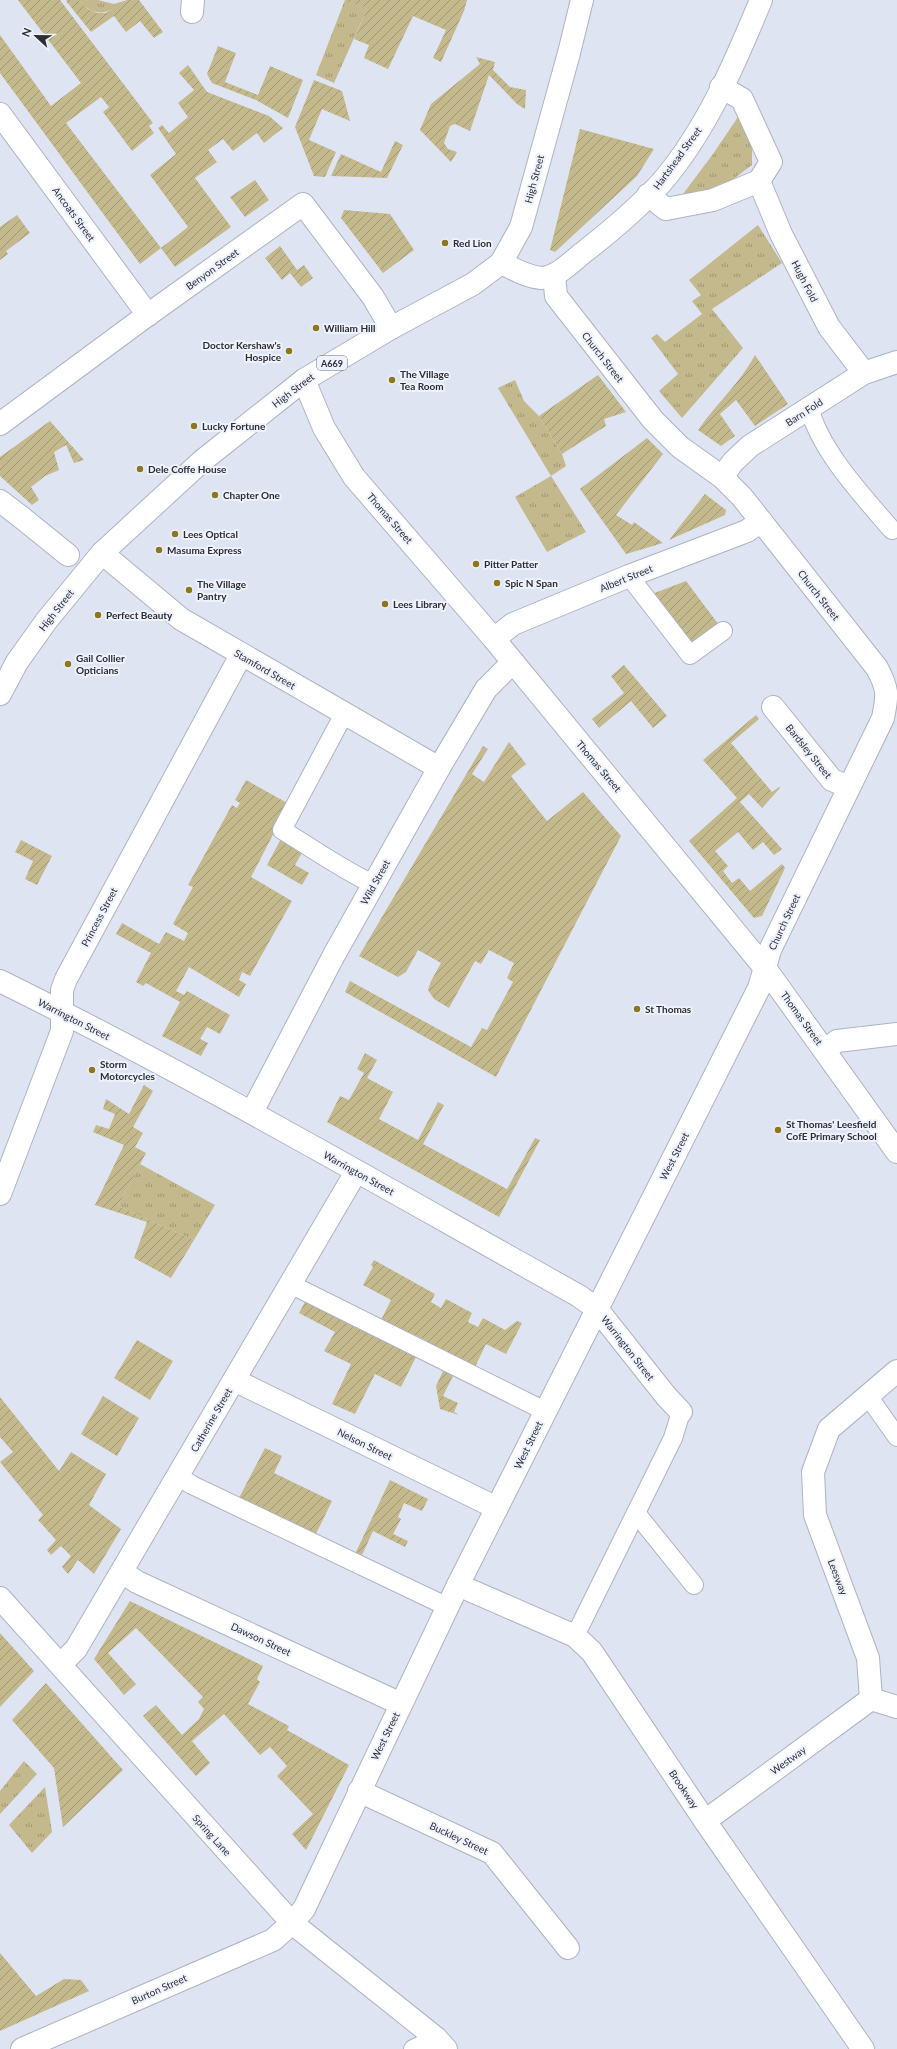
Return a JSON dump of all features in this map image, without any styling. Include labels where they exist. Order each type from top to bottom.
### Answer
[{"type":"street","name":"High Street","points":[[0,694],[17,662],[47,620],[102,553],[202,461],[304,380],[391,328],[473,284],[501,263],[521,227],[582,0]]},
{"type":"street","name":"Hartshead Street","points":[[554,275],[606,235],[661,182],[697,134],[721,87],[761,0]]},
{"type":"street","points":[[648,196],[666,209],[713,200],[759,182],[771,162],[742,99],[721,87]]},
{"type":"street","name":"Ancoats Street","points":[[0,114],[8,139],[148,315]]},
{"type":"street","name":"Hugh Fold","points":[[759,182],[781,234],[829,327],[864,373]]},
{"type":"street","name":"Benyon Street","points":[[0,424],[148,315],[303,204],[373,297],[391,328]]},
{"type":"street","points":[[501,263],[527,276],[542,278],[554,275]]},
{"type":"street","name":"Church Street","points":[[554,275],[556,296],[653,420],[680,447],[722,477],[742,498],[877,668],[892,697],[774,941],[765,968]]},
{"type":"street","name":"Barn Fold","points":[[722,477],[733,462],[747,449],[809,408],[864,373],[897,362]]},
{"type":"street","name":"Thomas Street","points":[[304,380],[324,428],[354,478],[494,639],[765,968],[897,1152]]},
{"type":"street","points":[[0,501],[68,555]]},
{"type":"street","name":"Albert Street","points":[[494,639],[513,624],[629,576],[747,531],[761,522]]},
{"type":"street","name":"Stamford Street","points":[[102,553],[181,619],[439,768]]},
{"type":"street","name":"Princess Street","points":[[0,1194],[62,1031],[62,990],[66,979],[241,655]]},
{"type":"street","name":"Wild Street","points":[[252,1112],[373,884],[439,768],[486,689],[513,662]]},
{"type":"street","name":"Bardsley Street","points":[[773,708],[832,780],[849,787]]},
{"type":"street","name":"West Street","points":[[292,1924],[304,1909],[310,1897],[458,1585],[760,988],[765,968]]},
{"type":"street","name":"Warrington Street","points":[[0,981],[61,1011],[252,1112],[356,1172],[579,1296],[597,1308],[666,1396],[681,1412]]},
{"type":"street","points":[[825,1050],[837,1041],[897,1034]]},
{"type":"street","name":"Catherine Street","points":[[61,1664],[76,1649],[179,1477],[356,1172]]},
{"type":"street","points":[[868,1396],[897,1371]]},
{"type":"street","name":"Nelson Street","points":[[234,1380],[497,1508]]},
{"type":"street","name":"Leesway","points":[[868,1396],[829,1429],[813,1472],[815,1515],[868,1658],[871,1700]]},
{"type":"street","name":"Dawson Street","points":[[122,1572],[137,1582],[401,1704]]},
{"type":"street","name":"Brookway","points":[[458,1585],[575,1636],[592,1652],[705,1821],[863,2049]]},
{"type":"street","name":"Spring Lane","points":[[0,1598],[61,1664],[292,1924],[441,2043]]},
{"type":"street","points":[[871,1700],[897,1707]]},
{"type":"street","name":"Westway","points":[[705,1821],[871,1700]]},
{"type":"street","name":"Buckley Street","points":[[359,1791],[492,1853],[568,1948]]},
{"type":"street","name":"Burton Street","points":[[22,2049],[272,1940],[292,1924]]},
{"type":"lane","points":[[809,408],[828,449],[860,492],[892,530]]},
{"type":"lane","points":[[629,576],[690,654],[723,631]]},
{"type":"lane","points":[[344,714],[282,830],[308,845],[318,854],[373,884]]},
{"type":"lane","points":[[290,1284],[545,1411]]},
{"type":"lane","points":[[868,1396],[897,1438]]},
{"type":"lane","points":[[575,1636],[673,1438],[681,1412]]},
{"type":"lane","points":[[179,1477],[192,1485],[448,1607]]},
{"type":"lane","points":[[636,1513],[694,1585]]},
{"type":"lane","points":[[413,2049],[441,2043]]},
{"type":"green space","points":[[18,0],[60,0],[153,123],[149,126],[154,133],[132,151],[103,112],[109,107],[101,97],[66,123],[161,248],[140,264],[0,73],[0,35],[51,106],[81,83]]},
{"type":"green space","points":[[79,0],[98,0],[114,4],[127,0],[108,11],[97,12],[85,6]]},
{"type":"green space","points":[[79,0],[88,9],[97,13],[106,13],[127,0],[139,0],[163,32],[154,38],[140,21],[126,32],[114,16],[91,32],[66,1]]},
{"type":"green space","points":[[344,0],[467,0],[464,11],[441,62],[433,58],[446,30],[413,16],[388,69],[364,58],[369,45],[354,39],[367,9]]},
{"type":"green space","points":[[345,0],[367,9],[334,83],[316,75]]},
{"type":"green space","points":[[218,46],[236,53],[225,82],[258,95],[270,66],[303,80],[288,118],[256,100],[212,83],[207,74]]},
{"type":"green space","points":[[476,57],[495,62],[493,70],[510,87],[526,90],[525,109],[517,104],[489,75],[470,131],[455,124],[450,126],[444,143],[448,149],[457,152],[451,162],[420,130],[431,104],[480,64]]},
{"type":"green space","points":[[188,65],[207,92],[269,116],[283,128],[264,143],[257,133],[233,151],[223,139],[208,150],[217,162],[195,178],[231,227],[175,267],[161,248],[188,227],[150,175],[176,154],[158,128],[162,125],[169,133],[188,117],[178,103],[194,90],[179,73]]},
{"type":"green space","points":[[314,80],[342,91],[350,121],[322,109],[309,140],[336,152],[325,177],[314,176],[295,127]]},
{"type":"green space","points":[[738,117],[743,119],[752,141],[752,165],[728,183],[680,198],[713,154]]},
{"type":"green space","points":[[580,129],[654,149],[637,176],[555,252],[550,250]]},
{"type":"green space","points":[[395,141],[403,145],[387,178],[331,176],[341,154],[381,172]]},
{"type":"green space","points":[[255,180],[269,200],[245,217],[230,197]]},
{"type":"green space","points":[[344,210],[390,214],[414,250],[383,273],[341,218]]},
{"type":"green space","points":[[17,215],[30,233],[6,251],[8,254],[0,260],[0,227]]},
{"type":"green space","points":[[758,225],[782,263],[712,309],[743,348],[682,418],[659,391],[678,374],[651,338],[657,334],[665,342],[702,314],[692,301],[701,295],[689,280]]},
{"type":"green space","points":[[280,246],[297,270],[304,265],[313,278],[301,287],[290,273],[282,280],[265,258]]},
{"type":"green space","points":[[755,355],[788,404],[755,426],[736,400],[720,414],[735,436],[721,446],[698,430],[742,375]]},
{"type":"green space","points":[[598,375],[626,412],[604,419],[606,426],[562,454],[539,416]]},
{"type":"green space","points":[[515,380],[524,401],[539,416],[562,454],[566,466],[551,476],[498,388]]},
{"type":"green space","points":[[50,421],[84,460],[74,463],[66,445],[54,452],[59,470],[45,476],[31,487],[39,500],[32,505],[0,476],[0,457]]},
{"type":"green space","points":[[647,438],[663,454],[616,515],[632,525],[634,522],[663,543],[626,554],[580,489]]},
{"type":"green space","points":[[551,476],[586,532],[547,552],[515,497]]},
{"type":"green space","points":[[705,494],[726,510],[725,515],[669,540]]},
{"type":"green space","points":[[686,581],[719,625],[692,647],[652,594]]},
{"type":"green space","points":[[624,665],[667,716],[653,728],[631,701],[599,728],[592,719],[624,693],[611,676]]},
{"type":"green space","points":[[756,715],[759,719],[731,743],[772,792],[779,787],[780,788],[762,808],[749,794],[740,802],[782,849],[774,855],[763,842],[753,850],[738,832],[715,851],[728,866],[723,871],[732,883],[739,878],[750,891],[782,864],[785,868],[762,916],[754,918],[689,841],[737,798],[703,760]]},
{"type":"green space","points":[[509,742],[526,764],[511,776],[547,821],[583,792],[621,836],[496,1077],[345,992],[350,981],[471,1047],[482,1028],[487,1030],[513,982],[507,978],[514,963],[489,950],[481,964],[475,961],[449,1008],[434,999],[428,990],[431,981],[441,963],[418,950],[406,972],[398,977],[359,956],[483,746],[488,749],[472,774],[484,782]]},
{"type":"green space","points":[[246,780],[289,804],[251,877],[292,901],[250,976],[242,972],[239,980],[246,984],[239,997],[189,967],[176,991],[184,995],[187,991],[230,1015],[220,1034],[207,1027],[200,1039],[208,1043],[201,1056],[162,1036],[180,1002],[146,983],[143,986],[136,982],[151,953],[116,934],[122,923],[159,944],[166,932],[184,941],[188,933],[173,924],[193,887],[188,885],[232,805],[237,808],[240,803],[235,800]]},
{"type":"green space","points":[[282,837],[304,849],[295,865],[309,873],[302,885],[267,865]]},
{"type":"green space","points":[[21,840],[52,856],[37,885],[25,879],[33,861],[15,852]]},
{"type":"green space","points":[[365,1053],[377,1060],[367,1078],[393,1092],[379,1119],[418,1140],[438,1102],[444,1105],[423,1144],[507,1189],[535,1138],[540,1140],[499,1217],[327,1122],[340,1096],[349,1100],[364,1073],[357,1069]]},
{"type":"green space","points":[[144,1085],[153,1091],[133,1127],[143,1133],[135,1147],[146,1153],[118,1206],[194,1240],[171,1278],[134,1258],[147,1222],[95,1205],[124,1145],[93,1132],[96,1125],[109,1129],[115,1114],[103,1109],[106,1099],[129,1114]]},
{"type":"green space","points":[[140,1164],[215,1205],[194,1240],[118,1206]]},
{"type":"green space","points":[[374,1260],[435,1294],[431,1302],[441,1308],[446,1299],[472,1313],[468,1322],[478,1327],[483,1318],[505,1330],[517,1321],[522,1323],[506,1354],[486,1344],[475,1367],[423,1339],[381,1320],[391,1300],[363,1285],[373,1267],[371,1265]]},
{"type":"green space","points":[[305,1302],[417,1355],[401,1387],[375,1374],[355,1414],[332,1404],[351,1364],[324,1351],[335,1332],[299,1313]]},
{"type":"green space","points":[[137,1340],[173,1361],[150,1400],[114,1378]]},
{"type":"green space","points":[[444,1369],[454,1374],[443,1396],[458,1403],[454,1412],[459,1415],[440,1409],[436,1386]]},
{"type":"green space","points":[[103,1396],[139,1418],[117,1456],[81,1434]]},
{"type":"green space","points":[[0,1397],[59,1471],[71,1452],[106,1474],[89,1505],[121,1529],[94,1574],[78,1560],[68,1574],[62,1567],[71,1556],[61,1546],[51,1555],[47,1550],[56,1540],[38,1520],[43,1515],[0,1462],[13,1452],[0,1437]]},
{"type":"green space","points":[[265,1448],[282,1456],[274,1473],[332,1501],[316,1534],[239,1498]]},
{"type":"green space","points":[[390,1480],[428,1499],[422,1511],[404,1503],[398,1517],[401,1519],[393,1534],[408,1541],[405,1547],[373,1531],[362,1555],[356,1552]]},
{"type":"green space","points":[[130,1601],[263,1666],[257,1679],[260,1682],[248,1704],[289,1726],[287,1730],[349,1765],[306,1850],[292,1834],[313,1814],[277,1776],[287,1766],[270,1747],[260,1755],[224,1714],[192,1741],[210,1763],[196,1776],[143,1716],[156,1705],[182,1735],[199,1719],[204,1709],[198,1702],[203,1697],[136,1628],[108,1653],[136,1684],[124,1695],[94,1659]]},
{"type":"green space","points":[[0,1633],[34,1671],[0,1707]]},
{"type":"green space","points":[[46,1683],[123,1770],[63,1827],[54,1768],[12,1720]]},
{"type":"green space","points":[[24,1761],[37,1774],[0,1814],[0,1791]]},
{"type":"green space","points":[[45,1787],[52,1832],[32,1853],[9,1825]]},
{"type":"green space","points":[[0,1953],[36,1996],[64,1979],[81,1980],[89,1991],[0,2031]]},
{"type":"place","name":"Red Lion","points":[[445,243]]},
{"type":"place","name":"William Hill","points":[[316,328]]},
{"type":"place","name":"Doctor Kershaw's Hospice","points":[[289,351]]},
{"type":"place","name":"The Village Tea Room","points":[[392,380]]},
{"type":"place","name":"Lucky Fortune","points":[[194,426]]},
{"type":"place","name":"Dele Coffe House","points":[[140,469]]},
{"type":"place","name":"Chapter One","points":[[215,495]]},
{"type":"place","name":"Lees Optical","points":[[175,534]]},
{"type":"place","name":"Masuma Express","points":[[159,550]]},
{"type":"place","name":"Pitter Patter","points":[[476,564]]},
{"type":"place","name":"Spic N Span","points":[[497,583]]},
{"type":"place","name":"The Village Pantry","points":[[189,590]]},
{"type":"place","name":"Lees Library","points":[[385,604]]},
{"type":"place","name":"Perfect Beauty","points":[[98,615]]},
{"type":"place","name":"Gail Collier Opticians","points":[[68,664]]},
{"type":"place","name":"St Thomas","points":[[637,1009]]},
{"type":"place","name":"Storm Motorcycles","points":[[92,1070]]},
{"type":"place","name":"St Thomas' Leesfield CofE Primary School","points":[[778,1130]]}]
